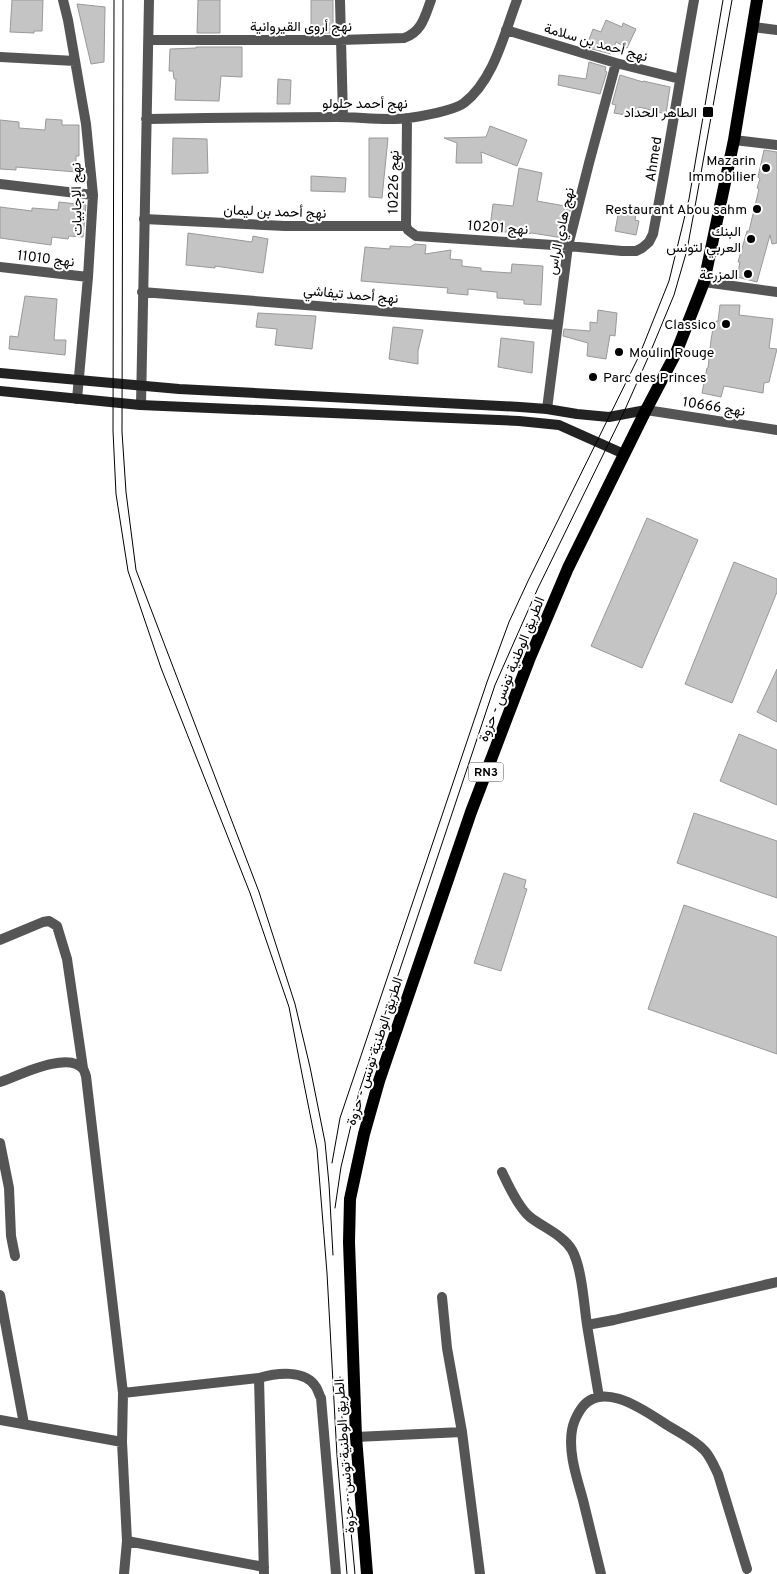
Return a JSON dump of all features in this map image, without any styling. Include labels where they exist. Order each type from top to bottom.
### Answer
[{"type":"main road","name":"الطريق الوطنية تونس - حزوة","points":[[368,1574],[356,1437],[349,1242],[350,1199],[364,1134],[379,1081],[455,857],[522,678],[568,568],[676,353],[704,282],[734,140],[757,0]]},
{"type":"main road","points":[[0,373],[142,386],[547,409],[610,417],[646,410]]},
{"type":"main road","points":[[0,392],[128,405],[548,423],[559,425],[624,454]]},
{"type":"street","name":"نهج الإجابيات","points":[[63,0],[86,124],[92,195],[88,277],[78,400]]},
{"type":"street","points":[[141,405],[149,0]]},
{"type":"street","points":[[340,0],[343,117]]},
{"type":"street","name":"نهج أروى القيروانية","points":[[149,40],[404,38],[413,35],[424,19],[431,0]]},
{"type":"street","name":"نهج أحمد حلولو","points":[[146,119],[407,118],[434,113],[462,104],[478,90],[497,55],[517,0]]},
{"type":"street","name":"Ahmed","points":[[653,234],[694,0]]},
{"type":"street","points":[[753,27],[777,30]]},
{"type":"street","name":"نهج أحمد بن سلامة","points":[[506,30],[616,63],[680,79]]},
{"type":"street","points":[[0,57],[75,61]]},
{"type":"street","name":"نهج هادي الراس","points":[[547,409],[568,246],[588,163],[616,63]]},
{"type":"street","name":"نهج 10226","points":[[407,118],[406,226],[416,236],[428,238],[452,237]]},
{"type":"street","points":[[734,140],[777,145]]},
{"type":"street","points":[[0,184],[92,195]]},
{"type":"street","name":"نهج أحمد بن ليمان","points":[[144,219],[284,226],[406,226]]},
{"type":"street","name":"نهج 10201","points":[[452,237],[636,251],[648,242],[653,234]]},
{"type":"street","name":"نهج 11010","points":[[0,267],[88,277]]},
{"type":"street","points":[[704,282],[777,292]]},
{"type":"street","name":"نهج أحمد تيفاشي","points":[[142,292],[557,324]]},
{"type":"street","name":"نهج 10666","points":[[646,410],[777,430]]},
{"type":"street","points":[[0,940],[49,921],[57,926],[67,959],[94,1137],[123,1393],[122,1442],[127,1541],[124,1574]]},
{"type":"street","points":[[0,1082],[53,1063],[65,1061],[83,1068]]},
{"type":"street","points":[[0,1143],[3,1173],[9,1188],[11,1236],[15,1256]]},
{"type":"street","points":[[502,1172],[509,1188],[529,1216],[554,1233],[571,1248],[577,1260],[599,1397]]},
{"type":"street","points":[[587,1325],[777,1282]]},
{"type":"street","points":[[0,1295],[24,1424]]},
{"type":"street","points":[[442,1297],[447,1348],[462,1432],[480,1574]]},
{"type":"street","points":[[123,1393],[259,1378],[272,1374],[290,1374],[304,1377],[316,1385],[321,1398],[336,1574]]},
{"type":"street","points":[[127,1541],[264,1571],[259,1378]]},
{"type":"street","points":[[601,1574],[571,1446],[572,1428],[576,1416],[584,1404],[593,1397],[606,1396],[638,1406],[704,1450],[712,1460],[718,1474],[747,1569]]},
{"type":"street","points":[[0,1420],[122,1442]]},
{"type":"street","points":[[356,1437],[462,1432]]},
{"type":"building","points":[[12,0],[43,0],[42,31],[34,31],[34,33],[10,32]]},
{"type":"building","points":[[198,0],[220,0],[220,33],[197,33]]},
{"type":"building","points":[[311,0],[333,0],[333,33],[311,33]]},
{"type":"building","points":[[77,4],[105,7],[104,62],[91,64]]},
{"type":"building","points":[[606,20],[622,27],[623,23],[636,29],[627,48],[616,42],[611,54],[592,49],[593,44],[588,42],[593,29],[601,32]]},
{"type":"building","points":[[242,47],[242,77],[221,76],[219,101],[175,100],[176,79],[174,79],[173,71],[169,71],[170,49]]},
{"type":"building","points":[[589,62],[606,67],[605,71],[607,72],[600,94],[558,85],[559,75],[586,79]]},
{"type":"building","points":[[620,75],[670,87],[666,114],[639,107],[637,117],[614,113],[616,105],[612,104]]},
{"type":"building","points":[[278,79],[291,80],[290,104],[277,104]]},
{"type":"building","points":[[46,119],[62,120],[62,125],[79,125],[79,156],[76,156],[76,172],[16,167],[16,170],[0,169],[0,120],[19,122],[19,128],[45,130]]},
{"type":"building","points":[[490,126],[527,140],[517,166],[481,152],[482,163],[456,163],[457,143],[444,138],[486,137]]},
{"type":"building","points":[[173,138],[207,139],[208,173],[172,174]]},
{"type":"building","points":[[369,138],[388,138],[382,198],[369,197]]},
{"type":"building","points":[[764,150],[777,152],[777,243],[772,244],[770,235],[757,282],[737,277],[740,262],[738,262],[747,231],[749,231],[759,189],[757,188],[760,179],[758,177]]},
{"type":"building","points":[[519,168],[542,173],[537,201],[571,207],[563,238],[532,233],[522,235],[521,232],[498,232],[497,228],[490,227],[493,204],[513,206]]},
{"type":"building","points":[[311,176],[346,178],[345,192],[311,191]]},
{"type":"building","points":[[59,202],[86,205],[83,237],[69,236],[68,239],[52,237],[51,245],[0,238],[0,207],[32,211],[32,208],[58,210]]},
{"type":"building","points":[[619,210],[636,213],[635,220],[639,221],[636,235],[615,231]]},
{"type":"building","points":[[188,233],[252,242],[253,236],[268,239],[263,273],[215,266],[215,268],[186,265]]},
{"type":"building","points":[[415,244],[426,245],[425,254],[451,250],[450,259],[462,260],[462,266],[481,268],[481,271],[511,273],[512,264],[543,266],[541,305],[524,304],[524,300],[497,298],[497,292],[468,289],[468,295],[447,293],[448,288],[361,281],[365,247],[390,249],[390,246],[410,247]]},
{"type":"building","points":[[25,296],[57,299],[54,340],[66,340],[65,355],[9,349],[10,336],[18,337]]},
{"type":"building","points":[[720,305],[740,305],[739,315],[773,319],[769,348],[777,349],[769,382],[764,383],[763,393],[724,386],[721,397],[702,393],[708,368],[714,322],[718,321]]},
{"type":"building","points":[[598,310],[617,313],[615,336],[610,335],[606,359],[587,356],[588,343],[563,336],[564,329],[590,331],[590,322],[597,323]]},
{"type":"building","points":[[258,313],[316,316],[312,349],[275,345],[277,329],[256,327]]},
{"type":"building","points":[[393,327],[423,330],[418,351],[418,364],[389,359]]},
{"type":"building","points":[[501,338],[534,342],[532,373],[498,367]]},
{"type":"building","points":[[647,518],[698,540],[642,668],[591,646]]},
{"type":"building","points":[[734,562],[777,579],[777,592],[732,703],[685,684]]},
{"type":"building","points":[[777,669],[777,722],[757,712]]},
{"type":"building","points":[[739,734],[777,750],[777,805],[720,781]]},
{"type":"building","points":[[694,813],[777,841],[777,898],[677,863]]},
{"type":"building","points":[[504,873],[526,880],[524,888],[527,889],[501,971],[474,963]]},
{"type":"building","points":[[684,905],[777,937],[777,1054],[648,1009]]},
{"type":"tram line","points":[[114,0],[113,431],[116,494],[128,571],[161,668],[250,893],[289,1007],[317,1149],[327,1273],[337,1456],[347,1574]]},
{"type":"tram line","points":[[123,0],[122,432],[126,492],[136,570],[259,892],[295,1004],[325,1142],[333,1255]]},
{"type":"tram line","points":[[332,1163],[340,1118],[509,622],[639,356],[669,281],[689,199],[723,0]]},
{"type":"tram line","points":[[335,1208],[341,1167],[359,1092],[495,685],[538,588],[623,414],[674,295],[687,250],[732,0]]},
{"type":"tram line","points":[[340,1377],[344,1456],[355,1574]]},
{"type":"place","name":"الطاهر الحداد","points":[[708,112]]},
{"type":"place","name":"Mazarin Immobilier","points":[[766,168]]},
{"type":"place","name":"Restaurant Abou sahm","points":[[757,209]]},
{"type":"place","name":"البنك العربي لتونس","points":[[751,239]]},
{"type":"place","name":"المزرعة","points":[[748,274]]},
{"type":"place","name":"Classico","points":[[726,324]]},
{"type":"place","name":"Moulin Rouge","points":[[619,352]]},
{"type":"place","name":"Parc des Princes","points":[[593,377]]}]
